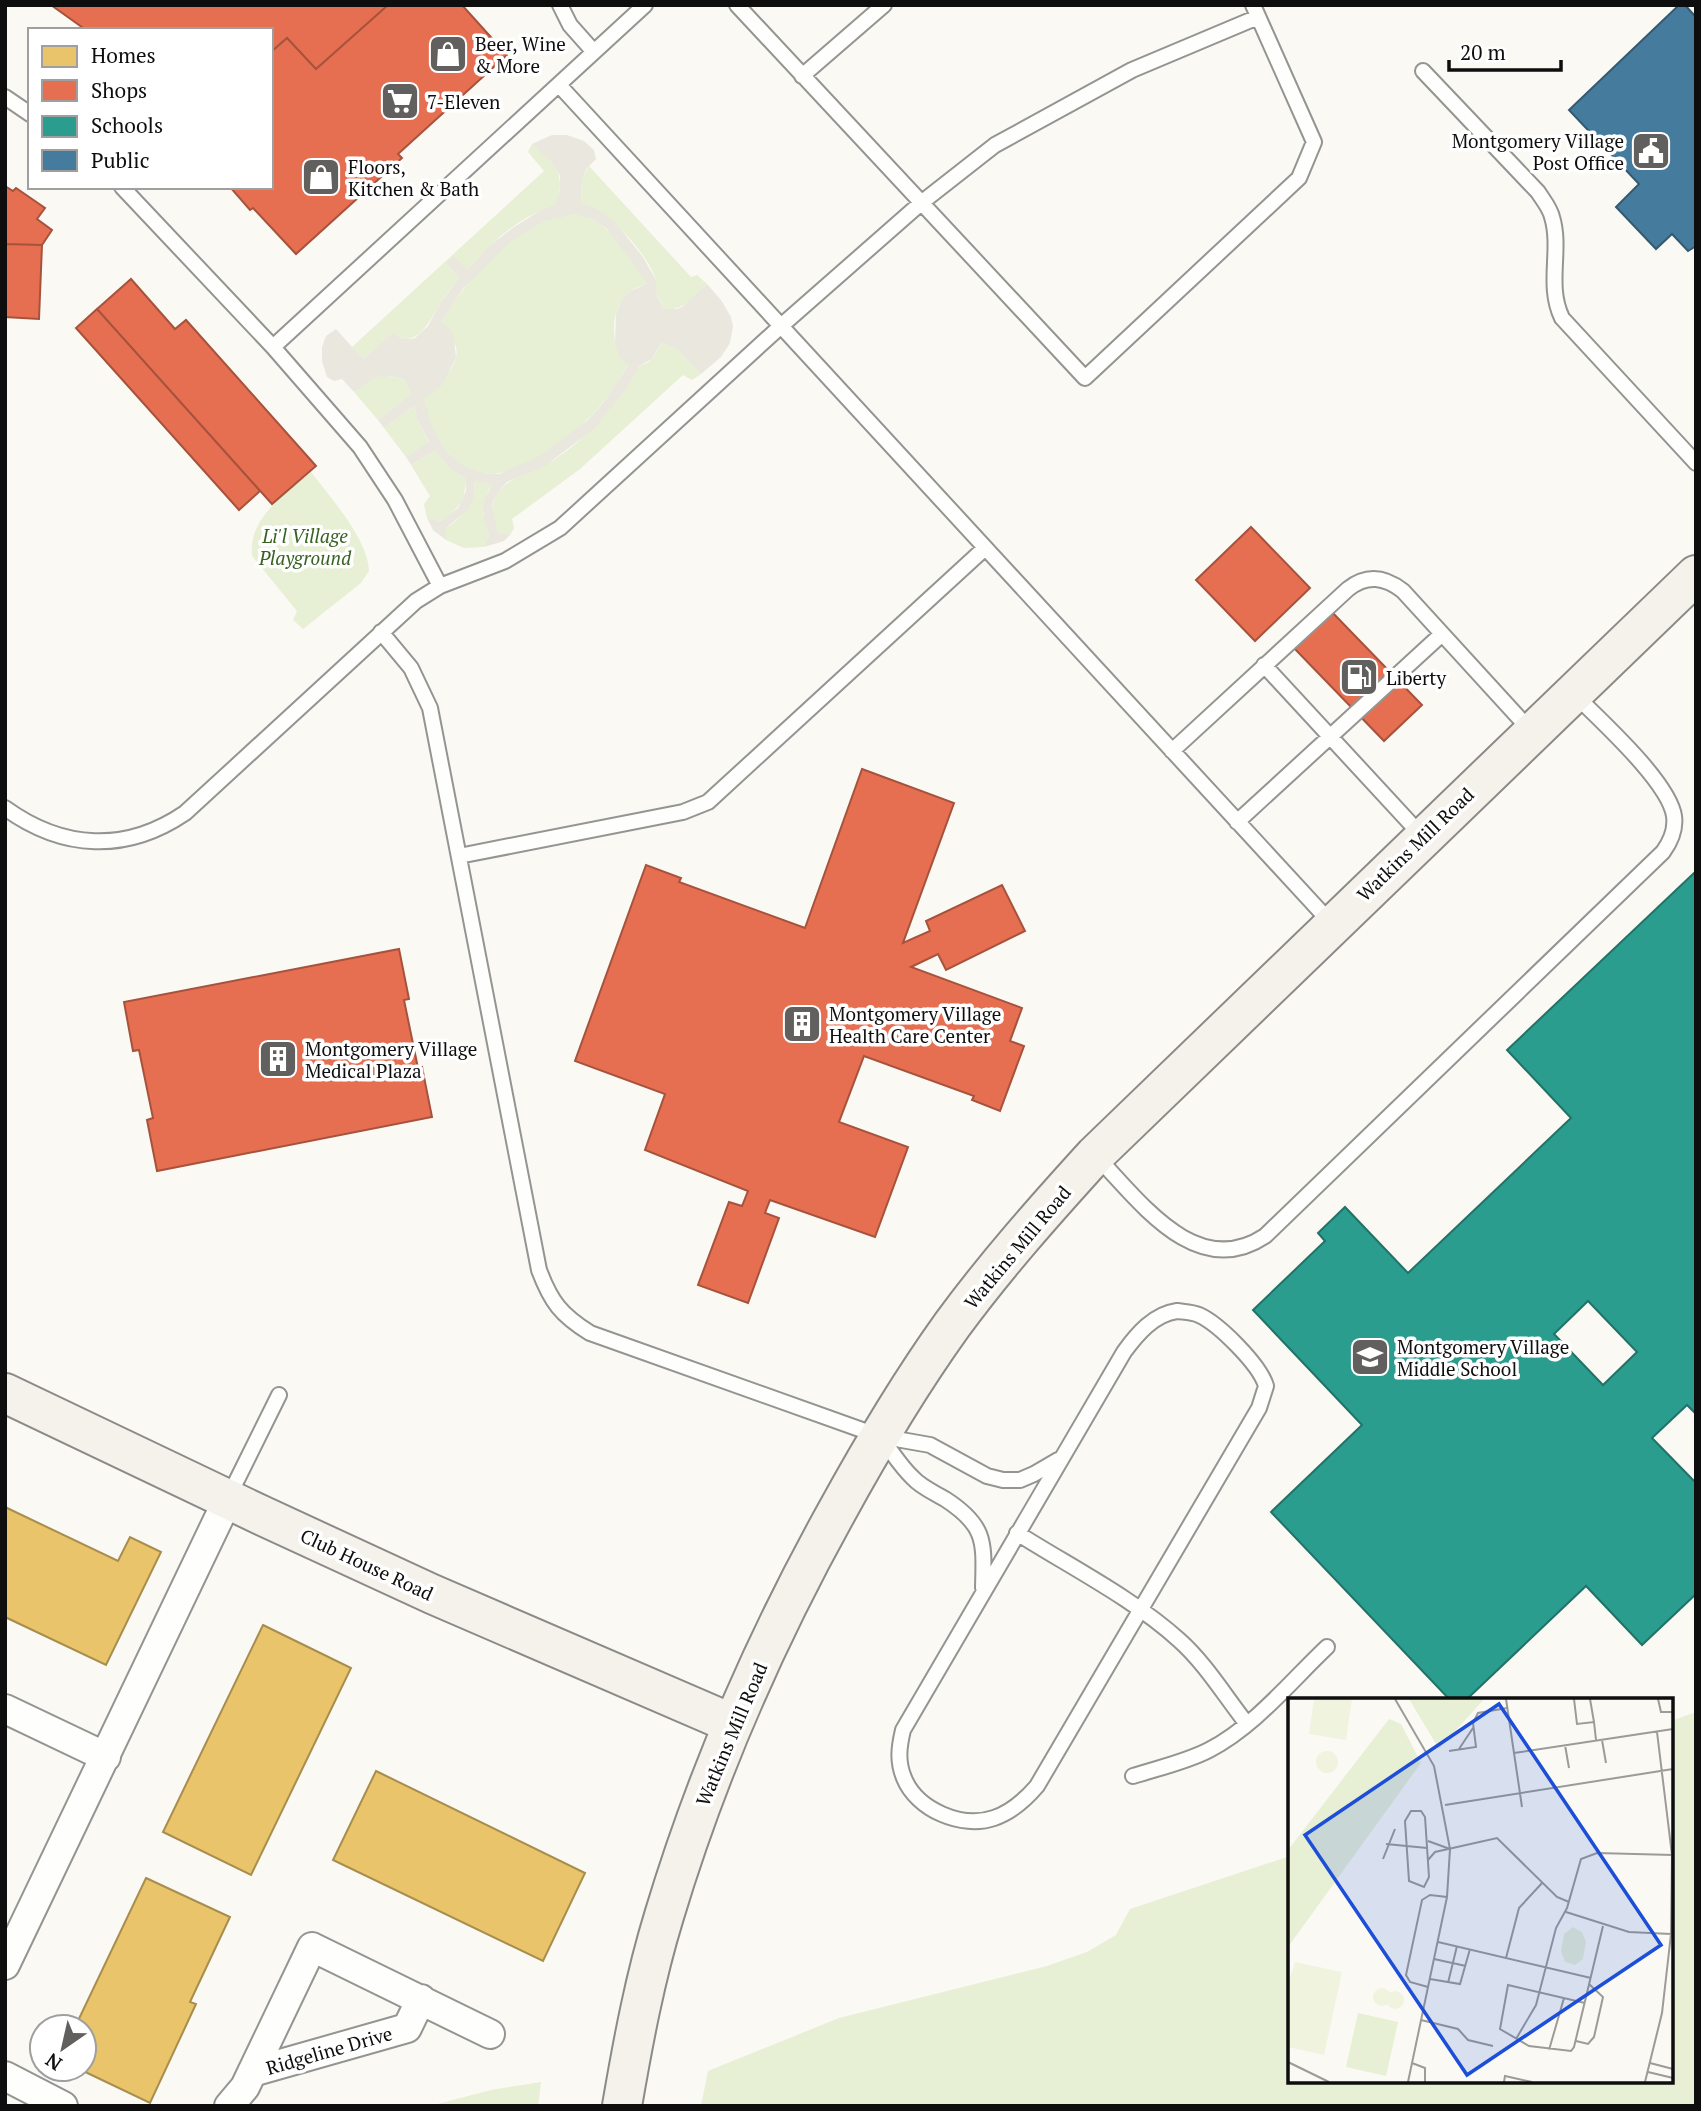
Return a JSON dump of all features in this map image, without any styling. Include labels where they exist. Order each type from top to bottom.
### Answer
[{"type":"street","name":"Watkins Mill Road","points":[[622,2106],[642,2000],[663,1917],[694,1824],[733,1724],[796,1584],[879,1436],[952,1326],[1018,1240],[1095,1155],[1696,575]]},
{"type":"street","name":"Club House Road","points":[[5,1392],[432,1594],[733,1724]]},
{"type":"street","points":[[5,1965],[228,1499]]},
{"type":"street","points":[[5,1709],[106,1756]]},
{"type":"street","name":"Ridgeline Drive","points":[[229,2106],[245,2087],[252,2072],[312,1947],[421,2000],[407,2028],[252,2072]]},
{"type":"street","points":[[421,2000],[490,2034]]},
{"type":"street","points":[[5,2076],[63,2106]]},
{"type":"lane","points":[[560,5],[570,25],[594,52]]},
{"type":"lane","points":[[273,347],[645,5]]},
{"type":"lane","points":[[5,808],[43,829],[78,839],[116,841],[151,833],[185,813],[416,601],[440,586],[505,561],[560,528],[781,326],[921,203],[995,145],[1132,70],[1256,11],[1314,142],[1299,178],[1085,378],[921,203],[802,76],[737,5]]},
{"type":"lane","points":[[802,76],[884,5]]},
{"type":"lane","points":[[1423,71],[1538,192],[1552,213],[1555,297],[1562,317],[1696,463]]},
{"type":"lane","points":[[559,85],[1331,925]]},
{"type":"lane","points":[[5,97],[28,113]]},
{"type":"lane","points":[[124,189],[273,347],[346,431],[379,473],[440,586]]},
{"type":"lane","points":[[459,856],[683,812],[708,802],[985,548]]},
{"type":"lane","points":[[1172,751],[1348,589],[1367,579],[1381,579],[1396,586],[1532,732]]},
{"type":"lane","points":[[381,632],[411,668],[430,708],[540,1270],[557,1308],[590,1333],[879,1436],[930,1445],[987,1476],[1020,1480],[1062,1457]]},
{"type":"lane","points":[[1237,822],[1441,634]]},
{"type":"lane","points":[[1264,665],[1423,837]]},
{"type":"lane","points":[[1095,1155],[1166,1227],[1189,1242],[1216,1249],[1230,1249],[1255,1243],[1663,852],[1670,841],[1675,824],[1667,794],[1573,693]]},
{"type":"lane","points":[[1169,1312],[1187,1312],[1203,1317],[1242,1352],[1264,1379],[1265,1393],[1259,1408],[1037,1786],[1005,1814],[978,1822],[962,1821],[928,1807],[905,1780],[900,1765],[902,1730],[1062,1457],[1134,1339],[1152,1322],[1169,1312]]},
{"type":"lane","points":[[228,1499],[279,1395]]},
{"type":"lane","points":[[879,1436],[913,1479],[952,1504],[978,1529],[983,1543],[984,1590]]},
{"type":"lane","points":[[1017,1534],[1141,1610],[1168,1630],[1192,1652],[1247,1724]]},
{"type":"lane","points":[[1133,1776],[1208,1751],[1247,1724],[1327,1647]]},
{"type":"green space","points":[[532,144],[557,170],[560,186],[555,206],[518,223],[496,240],[467,270],[446,263],[459,278],[421,332],[408,339],[392,333],[363,359],[352,347],[544,171],[528,152]]},
{"type":"green space","points":[[589,166],[691,277],[697,275],[707,284],[688,302],[677,308],[664,309],[657,294],[655,277],[643,255],[614,223],[603,214],[581,204],[582,179]]},
{"type":"green space","points":[[574,214],[591,219],[606,229],[627,252],[647,285],[635,288],[625,296],[615,318],[616,344],[620,356],[628,365],[592,415],[546,453],[524,465],[500,473],[485,474],[471,470],[459,463],[439,440],[423,399],[446,376],[457,354],[455,344],[441,322],[480,269],[515,238],[554,217]]},
{"type":"green space","points":[[661,343],[677,349],[701,374],[692,380],[683,375],[580,469],[512,519],[514,528],[510,535],[498,532],[492,511],[499,491],[510,481],[554,460],[591,430],[619,396],[638,367],[652,359]]},
{"type":"green space","points":[[382,375],[404,379],[411,394],[378,420],[354,392],[371,378]]},
{"type":"green space","points":[[414,406],[429,443],[406,457],[384,428]]},
{"type":"green space","points":[[435,451],[450,469],[465,478],[463,498],[441,521],[427,518],[424,504],[430,496],[411,465]]},
{"type":"green space","name":"Li'l Village Playground","points":[[311,472],[355,532],[367,559],[369,571],[361,583],[303,629],[293,620],[297,611],[252,556],[252,542],[262,518],[270,508]]},
{"type":"green space","points":[[475,481],[493,484],[488,491],[483,513],[489,535],[484,547],[464,548],[446,540],[446,528],[468,508]]},
{"type":"green space","points":[[1696,1712],[1696,2106],[701,2106],[708,2071],[839,2018],[1047,1966],[1087,1952],[1116,1935],[1130,1909],[1288,1857],[1288,2083],[1673,2083],[1673,1720]]},
{"type":"green space","points":[[541,2082],[538,2106],[430,2106],[491,2090]]},
{"type":"shaded area","points":[[552,135],[567,135],[584,141],[594,150],[596,159],[587,168],[582,179],[581,203],[595,208],[614,221],[643,257],[656,280],[657,296],[664,309],[682,307],[707,284],[721,300],[733,326],[730,343],[721,357],[701,374],[677,349],[661,343],[652,359],[639,366],[628,386],[595,428],[545,466],[507,482],[501,488],[492,508],[498,532],[510,535],[504,541],[484,547],[489,535],[483,506],[492,485],[475,481],[474,496],[469,509],[446,528],[446,540],[433,530],[427,518],[441,521],[458,508],[466,491],[465,478],[450,469],[435,451],[411,465],[406,457],[429,442],[414,406],[384,428],[378,420],[411,394],[404,379],[375,377],[354,392],[342,379],[334,381],[327,377],[322,361],[322,347],[326,336],[336,329],[363,359],[392,333],[401,338],[415,338],[428,326],[441,302],[459,278],[446,263],[454,256],[467,270],[488,247],[514,227],[541,210],[555,205],[560,190],[560,176],[551,162],[532,144]],"holes":[[[574,214],[592,219],[606,228],[647,284],[630,291],[622,299],[616,314],[615,343],[619,356],[628,366],[588,420],[540,456],[499,474],[487,474],[465,467],[448,453],[438,438],[424,399],[442,385],[456,358],[454,338],[450,329],[441,322],[463,289],[510,242],[544,221]]]},
{"type":"building: Homes","points":[[5,1507],[118,1561],[130,1537],[161,1552],[106,1665],[5,1617]]},
{"type":"building: Homes","points":[[263,1625],[351,1668],[251,1875],[163,1832]]},
{"type":"building: Homes","points":[[376,1771],[585,1873],[543,1961],[333,1860]]},
{"type":"building: Homes","points":[[146,1878],[230,1917],[190,2002],[196,2004],[150,2103],[98,2078],[98,2013],[82,2013]]},
{"type":"building: Shops","points":[[51,5],[388,5],[316,69],[287,38],[273,50],[273,28],[83,28]]},
{"type":"building: Shops","points":[[388,5],[462,5],[507,55],[398,154],[402,158],[296,254],[232,189],[273,189],[273,50],[287,38],[316,69]]},
{"type":"building: Shops","points":[[5,186],[13,191],[16,188],[45,208],[37,219],[52,230],[42,245],[5,244]]},
{"type":"building: Shops","points":[[5,244],[42,245],[39,319],[5,317]]},
{"type":"building: Shops","points":[[131,279],[175,329],[186,320],[316,466],[272,504],[97,309]]},
{"type":"building: Shops","points":[[97,309],[260,491],[239,510],[76,328]]},
{"type":"building: Shops","points":[[1251,527],[1310,588],[1255,641],[1196,580]]},
{"type":"building: Shops","points":[[1330,610],[1422,705],[1384,741],[1292,646]]},
{"type":"building: Shops","name":"Montgomery Village Health Care Center","points":[[862,769],[954,803],[903,943],[930,931],[926,921],[1002,885],[1025,931],[946,970],[938,954],[911,967],[1022,1008],[1010,1041],[1024,1046],[1000,1111],[972,1100],[974,1096],[864,1056],[839,1122],[908,1147],[875,1237],[770,1200],[765,1213],[779,1218],[748,1303],[698,1285],[729,1202],[742,1206],[748,1191],[645,1150],[665,1094],[575,1061],[646,865],[681,878],[679,882],[805,928]]},
{"type":"building: Shops","name":"Montgomery Village Medical Plaza","points":[[399,949],[409,999],[404,1000],[418,1068],[422,1067],[432,1117],[157,1171],[147,1120],[153,1118],[139,1050],[133,1051],[124,1002]]},
{"type":"building: Schools","name":"Montgomery Village Middle School","points":[[1695,872],[1696,1414],[1687,1405],[1652,1438],[1696,1483],[1696,1594],[1642,1645],[1586,1586],[1468,1698],[1448,1698],[1271,1512],[1362,1425],[1253,1310],[1325,1241],[1318,1233],[1345,1207],[1408,1273],[1571,1118],[1507,1050]],"holes":[[[1588,1301],[1637,1352],[1603,1385],[1554,1334]]]},
{"type":"building: Public","name":"Montgomery Village Post Office","points":[[1679,5],[1685,5],[1694,15],[1696,13],[1696,246],[1688,251],[1672,234],[1656,249],[1616,207],[1639,184],[1569,110]]},
{"type":"place","name":"Beer, Wine & More","points":[[448,54]]},
{"type":"place","name":"7-Eleven","points":[[400,101]]},
{"type":"place","name":"Montgomery Village Post Office","points":[[1651,151]]},
{"type":"place","name":"Floors, Kitchen & Bath","points":[[321,177]]},
{"type":"place","name":"Liberty","points":[[1359,677]]},
{"type":"place","name":"Montgomery Village Health Care Center","points":[[802,1024]]},
{"type":"place","name":"Montgomery Village Medical Plaza","points":[[278,1059]]},
{"type":"place","name":"Montgomery Village Middle School","points":[[1370,1357]]}]
